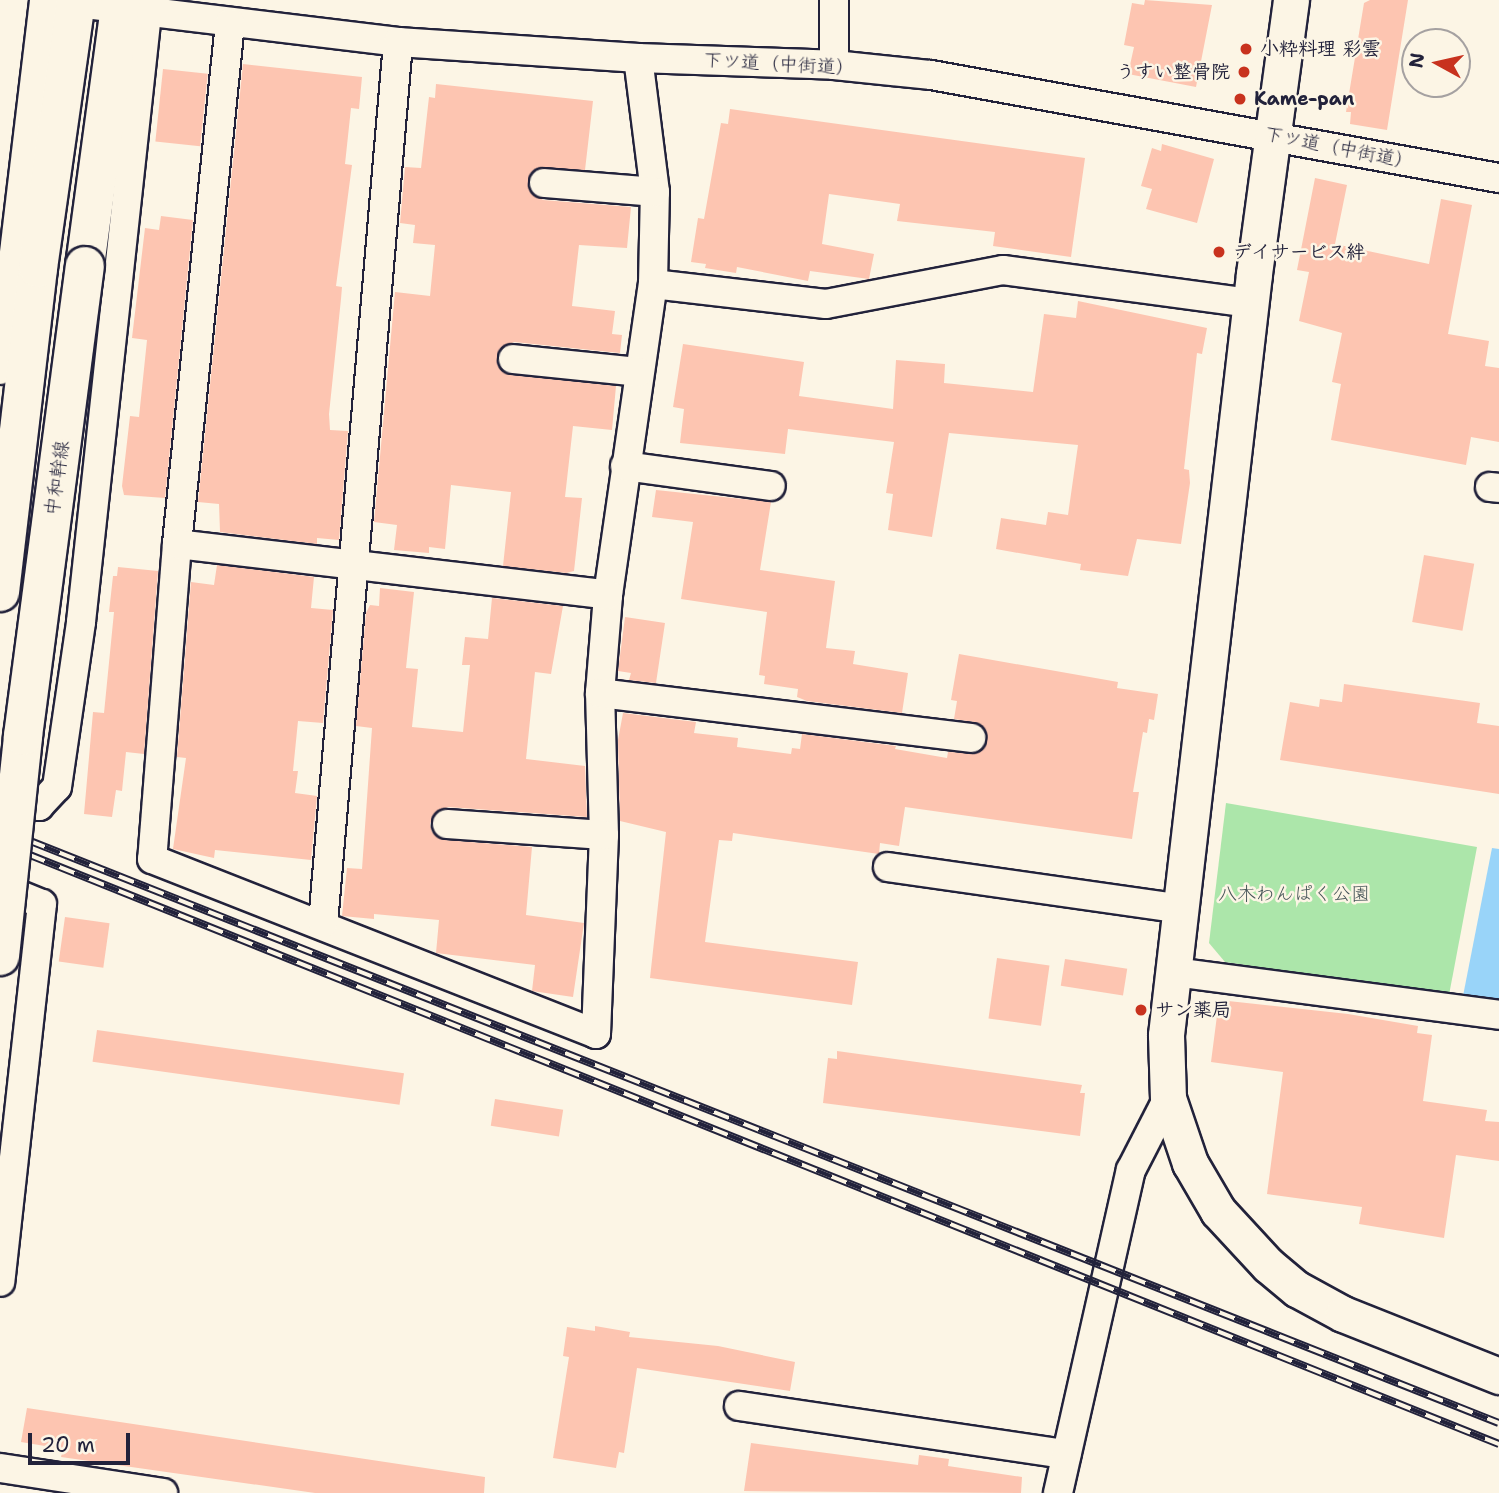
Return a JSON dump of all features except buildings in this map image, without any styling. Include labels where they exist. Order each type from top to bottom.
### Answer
[{"type":"main road","points":[[0,592],[38,268],[62,1]]},
{"type":"main road","name":"中和幹線","points":[[0,956],[23,736],[85,266],[129,7]]},
{"type":"street","points":[[834,0],[834,65]]},
{"type":"street","points":[[1291,0],[1251,303],[1166,1035],[1168,1098],[1190,1163],[1218,1211],[1268,1265],[1297,1289],[1343,1314],[1499,1376]]},
{"type":"street","points":[[0,370],[62,1]]},
{"type":"street","name":"下ツ道（中街道）","points":[[62,1],[398,41],[638,58],[834,65],[1053,94],[1499,178]]},
{"type":"street","points":[[0,794],[40,806],[57,787],[81,622],[129,7]]},
{"type":"street","points":[[230,23],[177,544],[152,859],[323,923],[440,976],[596,1034],[604,835],[600,693],[608,595],[638,372],[653,284],[655,192],[638,58]]},
{"type":"street","points":[[323,923],[398,41]]},
{"type":"street","points":[[544,183],[655,192]]},
{"type":"street","points":[[653,284],[826,304],[1003,270],[1251,303]]},
{"type":"street","points":[[513,359],[638,372]]},
{"type":"street","points":[[625,466],[771,486]]},
{"type":"street","points":[[177,544],[608,595]]},
{"type":"street","points":[[600,693],[971,738]]},
{"type":"street","points":[[447,824],[604,835]]},
{"type":"street","points":[[888,867],[1182,909]]},
{"type":"street","points":[[0,887],[42,904],[0,1282]]},
{"type":"street","points":[[1174,972],[1499,1015]]},
{"type":"street","points":[[1058,1493],[1131,1170],[1168,1098]]},
{"type":"street","points":[[739,1406],[1066,1454]]},
{"type":"street","points":[[0,1468],[163,1493]]},
{"type":"green space","name":"八木わんぱく公園","points":[[1226,803],[1477,847],[1449,995],[1225,962],[1209,943]]},
{"type":"water","points":[[1492,848],[1499,849],[1499,1001],[1463,996]]},
{"type":"railway","points":[[0,829],[1499,1423]]},
{"type":"railway","points":[[0,843],[1499,1444]]},
{"type":"place","name":"小粋料理 彩雲","points":[[1246,49]]},
{"type":"place","name":"うすい整骨院","points":[[1244,72]]},
{"type":"place","name":"Kame-pan","points":[[1240,99]]},
{"type":"place","name":"デイサービス絆","points":[[1219,252]]},
{"type":"place","name":"サン薬局","points":[[1141,1010]]}]
